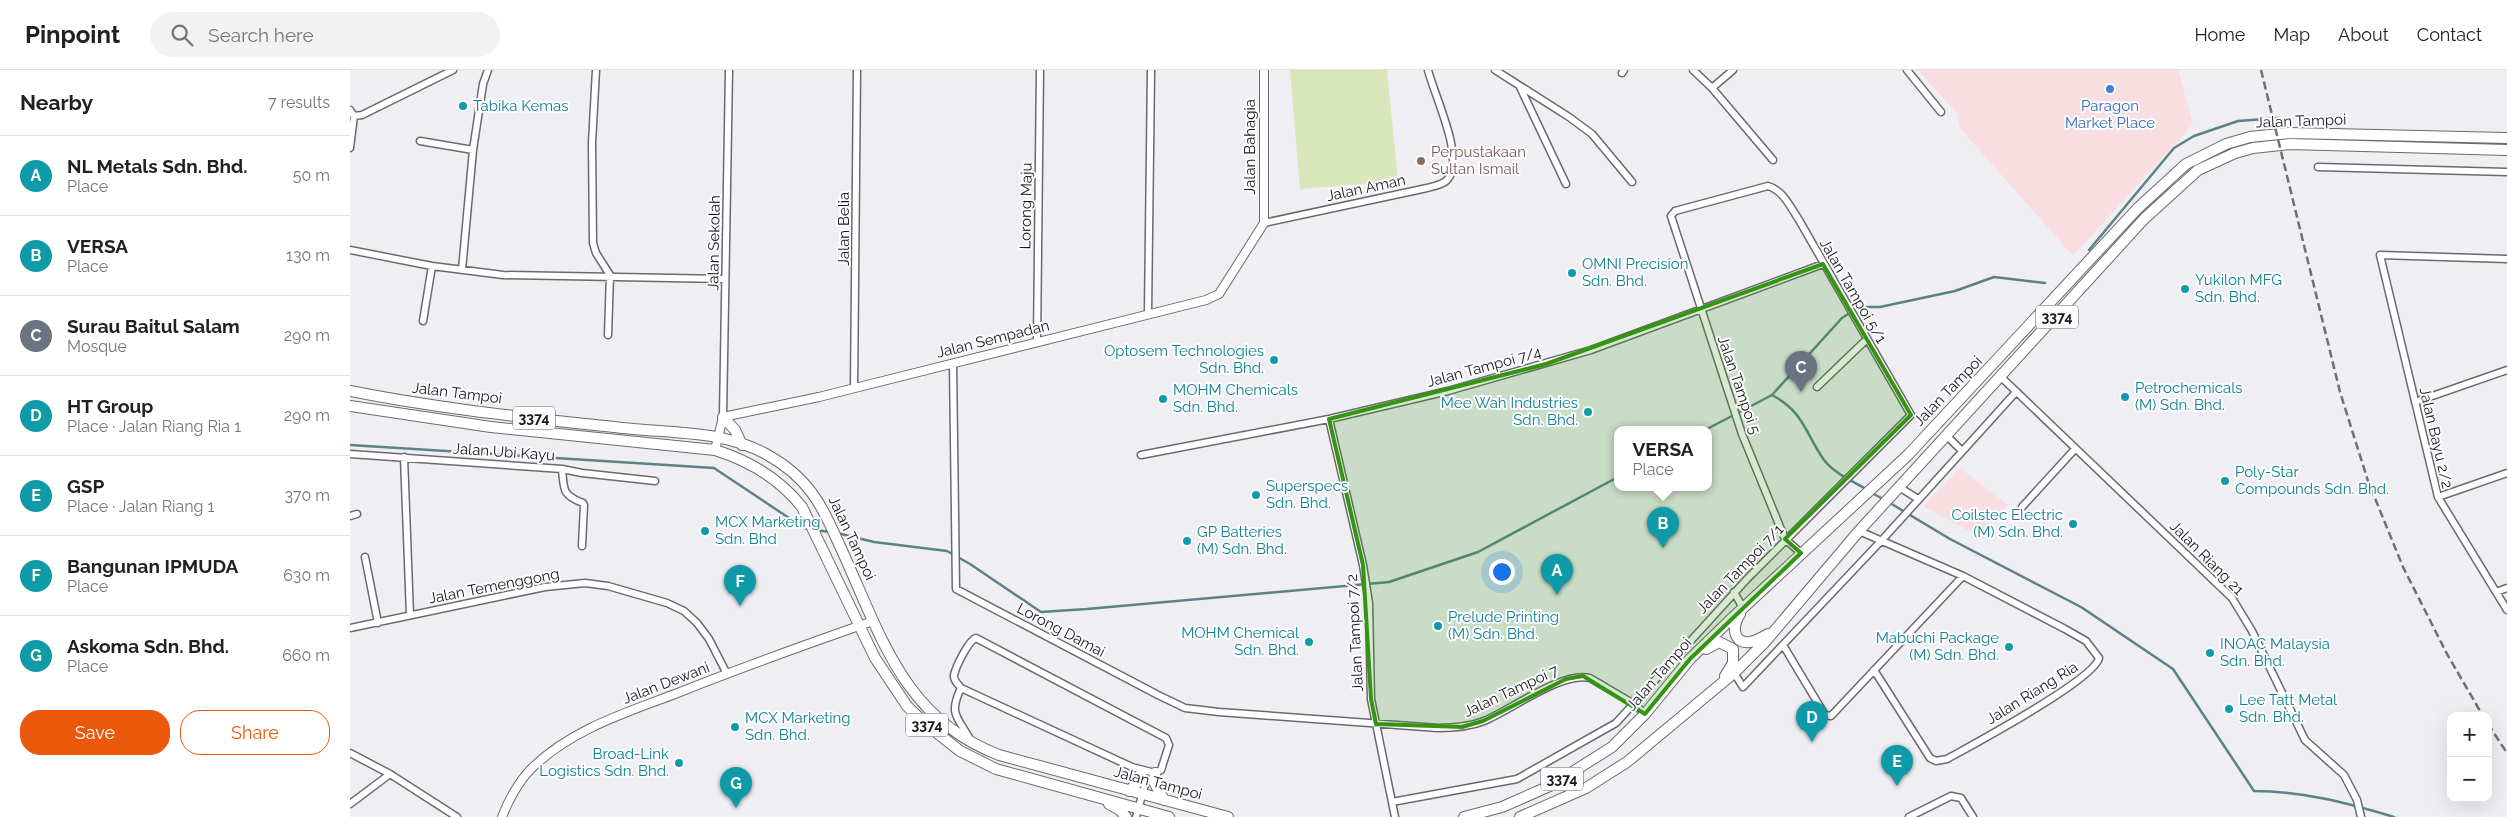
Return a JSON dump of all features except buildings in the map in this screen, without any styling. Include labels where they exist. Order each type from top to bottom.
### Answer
[{"type":"main road","name":"Jalan Tampoi","points":[[1464,817],[1502,807],[1559,781],[1612,747],[1645,714],[1690,659],[1801,553],[1878,484],[1990,369],[2145,201],[2186,164],[2226,144],[2250,137],[2289,133],[2507,138]]},
{"type":"main road","name":"Jalan Tampoi","points":[[1520,817],[1586,788],[1627,762],[1734,673],[1774,631],[1859,531],[2144,219],[2198,170],[2215,160],[2253,148],[2290,144],[2507,150]]},
{"type":"main road","name":"Jalan Tampoi","points":[[350,391],[396,400],[467,410],[718,437],[766,454],[801,480],[812,491],[832,527],[899,674],[916,696],[934,714],[972,742],[1000,756],[1228,817]]},
{"type":"main road","name":"Jalan Tampoi","points":[[350,406],[491,428],[715,450],[741,460],[769,475],[788,490],[802,506],[876,658],[907,706],[926,725],[977,761],[996,769],[1099,798],[1137,813],[1164,817]]},
{"type":"main road","points":[[723,417],[735,430],[742,444]]},
{"type":"main road","points":[[1745,606],[1734,626],[1736,637],[1750,642],[1774,631]]},
{"type":"main road","points":[[1690,659],[1712,644],[1725,643],[1732,649],[1732,662],[1716,689]]},
{"type":"main road","points":[[1129,790],[1140,780],[1141,773]]},
{"type":"main road","points":[[1155,773],[1154,782],[1164,800]]},
{"type":"main road","points":[[1099,798],[1120,810],[1126,817]]},
{"type":"street","points":[[350,148],[352,113],[362,115],[453,70]]},
{"type":"street","points":[[462,270],[467,197],[473,150],[483,84],[488,70]]},
{"type":"street","points":[[596,70],[592,143],[593,244],[596,253],[610,275],[608,335]]},
{"type":"street","name":"Jalan Sekolah","points":[[723,417],[729,70]]},
{"type":"street","name":"Jalan Belia","points":[[854,388],[857,70]]},
{"type":"street","name":"Lorong Maju","points":[[1037,342],[1040,70]]},
{"type":"street","points":[[1148,313],[1151,70]]},
{"type":"street","name":"Jalan Bahagia","points":[[1264,70],[1264,223]]},
{"type":"street","name":"Jalan Aman","points":[[1264,223],[1427,188],[1446,181],[1452,171],[1454,162],[1451,144],[1428,70]]},
{"type":"street","points":[[1495,70],[1569,116],[1592,134],[1632,182]]},
{"type":"street","points":[[1693,70],[1712,88],[1773,160]]},
{"type":"street","points":[[1712,88],[1733,70]]},
{"type":"street","points":[[1907,70],[1941,112]]},
{"type":"street","points":[[1520,86],[1566,184]]},
{"type":"street","points":[[420,141],[473,150]]},
{"type":"street","points":[[2318,167],[2507,172]]},
{"type":"street","name":"Jalan Tampoi 5","points":[[1768,186],[1675,211],[1671,216],[1700,310],[1739,422],[1785,539],[1801,553]]},
{"type":"street","name":"Jalan Tampoi 5/1","points":[[1768,186],[1775,188],[1782,194],[1844,298],[1910,415]]},
{"type":"street","name":"Jalan Sempadan","points":[[723,417],[854,388],[1206,300],[1219,294],[1264,223]]},
{"type":"street","points":[[350,250],[432,266],[503,275],[610,275],[725,279]]},
{"type":"street","name":"Jalan Bayu 2/2","points":[[2507,259],[2380,255],[2438,497],[2507,610]]},
{"type":"street","name":"Jalan Tampoi 7/4","points":[[1141,455],[1329,419],[1448,391],[1546,364],[1614,342],[1823,264]]},
{"type":"street","points":[[423,321],[432,266]]},
{"type":"street","points":[[1817,388],[1866,337]]},
{"type":"street","name":"Lorong Damai","points":[[953,364],[954,562],[956,589],[959,592],[1185,708],[1376,724]]},
{"type":"street","points":[[2415,402],[2507,370]]},
{"type":"street","name":"Jalan Riang 21","points":[[2001,377],[2232,598],[2252,632],[2305,740],[2344,775],[2357,800],[2359,815]]},
{"type":"street","points":[[1734,673],[1743,687],[1882,540],[2016,392]]},
{"type":"street","name":"Jalan Tampoi 7/1","points":[[1392,802],[1517,779],[1616,723],[1734,592],[1785,539],[1852,476],[1910,415]]},
{"type":"street","points":[[715,450],[723,417]]},
{"type":"street","name":"Jalan Tampoi 7/2","points":[[1329,419],[1364,565],[1368,603],[1371,699],[1395,817]]},
{"type":"street","points":[[1947,436],[1962,451]]},
{"type":"street","points":[[2022,507],[2075,449]]},
{"type":"street","name":"Jalan Ubi Kayu","points":[[350,454],[562,469],[655,481]]},
{"type":"street","points":[[404,457],[410,615]]},
{"type":"street","points":[[562,469],[566,494],[569,498],[584,505],[582,546]]},
{"type":"street","points":[[2438,497],[2507,473]]},
{"type":"street","points":[[1899,488],[1918,500]]},
{"type":"street","points":[[350,516],[357,514]]},
{"type":"street","name":"Jalan Riang Ria","points":[[1859,531],[1963,576],[2086,641],[2099,658],[2097,664],[2060,693],[1947,759],[1936,761],[1930,758],[1874,670]]},
{"type":"street","points":[[365,557],[378,623]]},
{"type":"street","points":[[1783,645],[1828,716],[1963,576]]},
{"type":"street","name":"Jalan Temenggong","points":[[350,628],[545,586],[585,583],[608,586],[667,603],[684,610],[709,639],[727,674]]},
{"type":"street","points":[[2496,592],[2507,588]]},
{"type":"street","points":[[1734,592],[1745,606]]},
{"type":"street","name":"Jalan Dewani","points":[[502,817],[515,791],[530,769],[594,725],[874,621]]},
{"type":"street","points":[[1132,767],[1155,773],[1161,770],[1169,745],[1166,738],[976,638],[969,642],[954,674],[955,681],[961,688],[1132,767],[1141,773],[1146,781],[1137,813]]},
{"type":"street","name":"Jalan Tampoi 7","points":[[1376,724],[1438,728],[1462,727],[1483,721],[1566,679],[1583,676],[1590,678],[1634,704],[1645,714]]},
{"type":"street","points":[[961,688],[954,704],[954,710],[972,742]]},
{"type":"street","points":[[350,753],[390,774],[457,817]]},
{"type":"street","points":[[350,804],[390,774]]},
{"type":"street","points":[[1909,817],[1951,796],[1961,798],[1973,817]]},
{"type":"highlighted area","points":[[1823,264],[1911,415],[1785,539],[1801,553],[1690,659],[1645,714],[1583,676],[1566,679],[1483,721],[1462,727],[1376,724],[1371,699],[1363,565],[1329,419],[1546,364]]},
{"type":"shaded area","points":[[1918,70],[2178,70],[2193,124],[2073,256],[1960,128],[1956,112]]},
{"type":"shaded area","points":[[1960,468],[2008,505],[1977,535],[1923,506]]},
{"type":"green space","points":[[1290,70],[1387,70],[1398,181],[1300,189]]},
{"type":"waterway","points":[[2089,250],[2174,148],[2194,136],[2238,121],[2279,118]]},
{"type":"waterway","points":[[1712,426],[1772,395],[1842,318],[1859,307],[1880,307],[1955,291],[1994,277],[2045,283]]},
{"type":"waterway","points":[[1772,395],[1798,416],[1828,465],[1866,489]]},
{"type":"waterway","points":[[350,445],[714,468],[804,528],[809,529]]},
{"type":"waterway","points":[[837,533],[874,542],[947,551],[970,564],[1041,612],[1087,609],[1389,582],[1478,552],[1614,479]]},
{"type":"waterway","points":[[1872,493],[1883,499]]},
{"type":"waterway","points":[[1890,503],[1950,539],[2081,607],[2173,669],[2254,791],[2290,793],[2325,799],[2394,817]]},
{"type":"waterway","points":[[817,530],[829,532]]},
{"type":"railway","points":[[2261,70],[2340,392],[2368,481],[2403,567],[2447,654],[2481,712]]},
{"type":"railway","points":[[2492,730],[2507,753]]},
{"type":"place","name":"Paragon Market Place","points":[[2110,89]]},
{"type":"place","name":"Tabika Kemas","points":[[463,106]]},
{"type":"place","name":"Perpustakaan Sultan Ismail","points":[[1421,161]]},
{"type":"place","name":"OMNI Precision Sdn. Bhd.","points":[[1572,273]]},
{"type":"place","name":"Yukilon MFG Sdn. Bhd.","points":[[2185,289]]},
{"type":"place","name":"Optosem Technologies Sdn. Bhd.","points":[[1274,360]]},
{"type":"place","name":"Surau Baitul Salam","points":[[1801,392]]},
{"type":"place","name":"Petrochemicals (M) Sdn. Bhd.","points":[[2125,397]]},
{"type":"place","name":"MOHM Chemicals Sdn. Bhd.","points":[[1163,399]]},
{"type":"place","name":"Mee Wah Industries Sdn. Bhd.","points":[[1588,412]]},
{"type":"place","name":"Poly-Star Compounds Sdn. Bhd.","points":[[2225,481]]},
{"type":"place","name":"Superspecs Sdn. Bhd.","points":[[1256,495]]},
{"type":"place","name":"Coilstec Electric (M) Sdn. Bhd.","points":[[2073,524]]},
{"type":"place","name":"MCX Marketing Sdn. Bhd","points":[[705,531]]},
{"type":"place","name":"GP Batteries (M) Sdn. Bhd.","points":[[1187,541]]},
{"type":"place","name":"VERSA","points":[[1663,548]]},
{"type":"place","name":"NL Metals Sdn. Bhd.","points":[[1557,595]]},
{"type":"place","name":"Bangunan IPMUDA","points":[[740,606]]},
{"type":"place","name":"Prelude Printing (M) Sdn. Bhd.","points":[[1438,626]]},
{"type":"place","name":"MOHM Chemical Sdn. Bhd.","points":[[1309,642]]},
{"type":"place","name":"Mabuchi Package (M) Sdn. Bhd.","points":[[2009,647]]},
{"type":"place","name":"INOAC Malaysia Sdn. Bhd.","points":[[2210,653]]},
{"type":"place","name":"Lee Tatt Metal Sdn. Bhd.","points":[[2229,709]]},
{"type":"place","name":"MCX Marketing Sdn. Bhd.","points":[[735,727]]},
{"type":"place","name":"HT Group","points":[[1812,742]]},
{"type":"place","name":"Broad-Link Logistics Sdn. Bhd.","points":[[679,763]]},
{"type":"place","name":"GSP","points":[[1897,786]]},
{"type":"place","name":"Askoma Sdn. Bhd.","points":[[736,808]]}]
